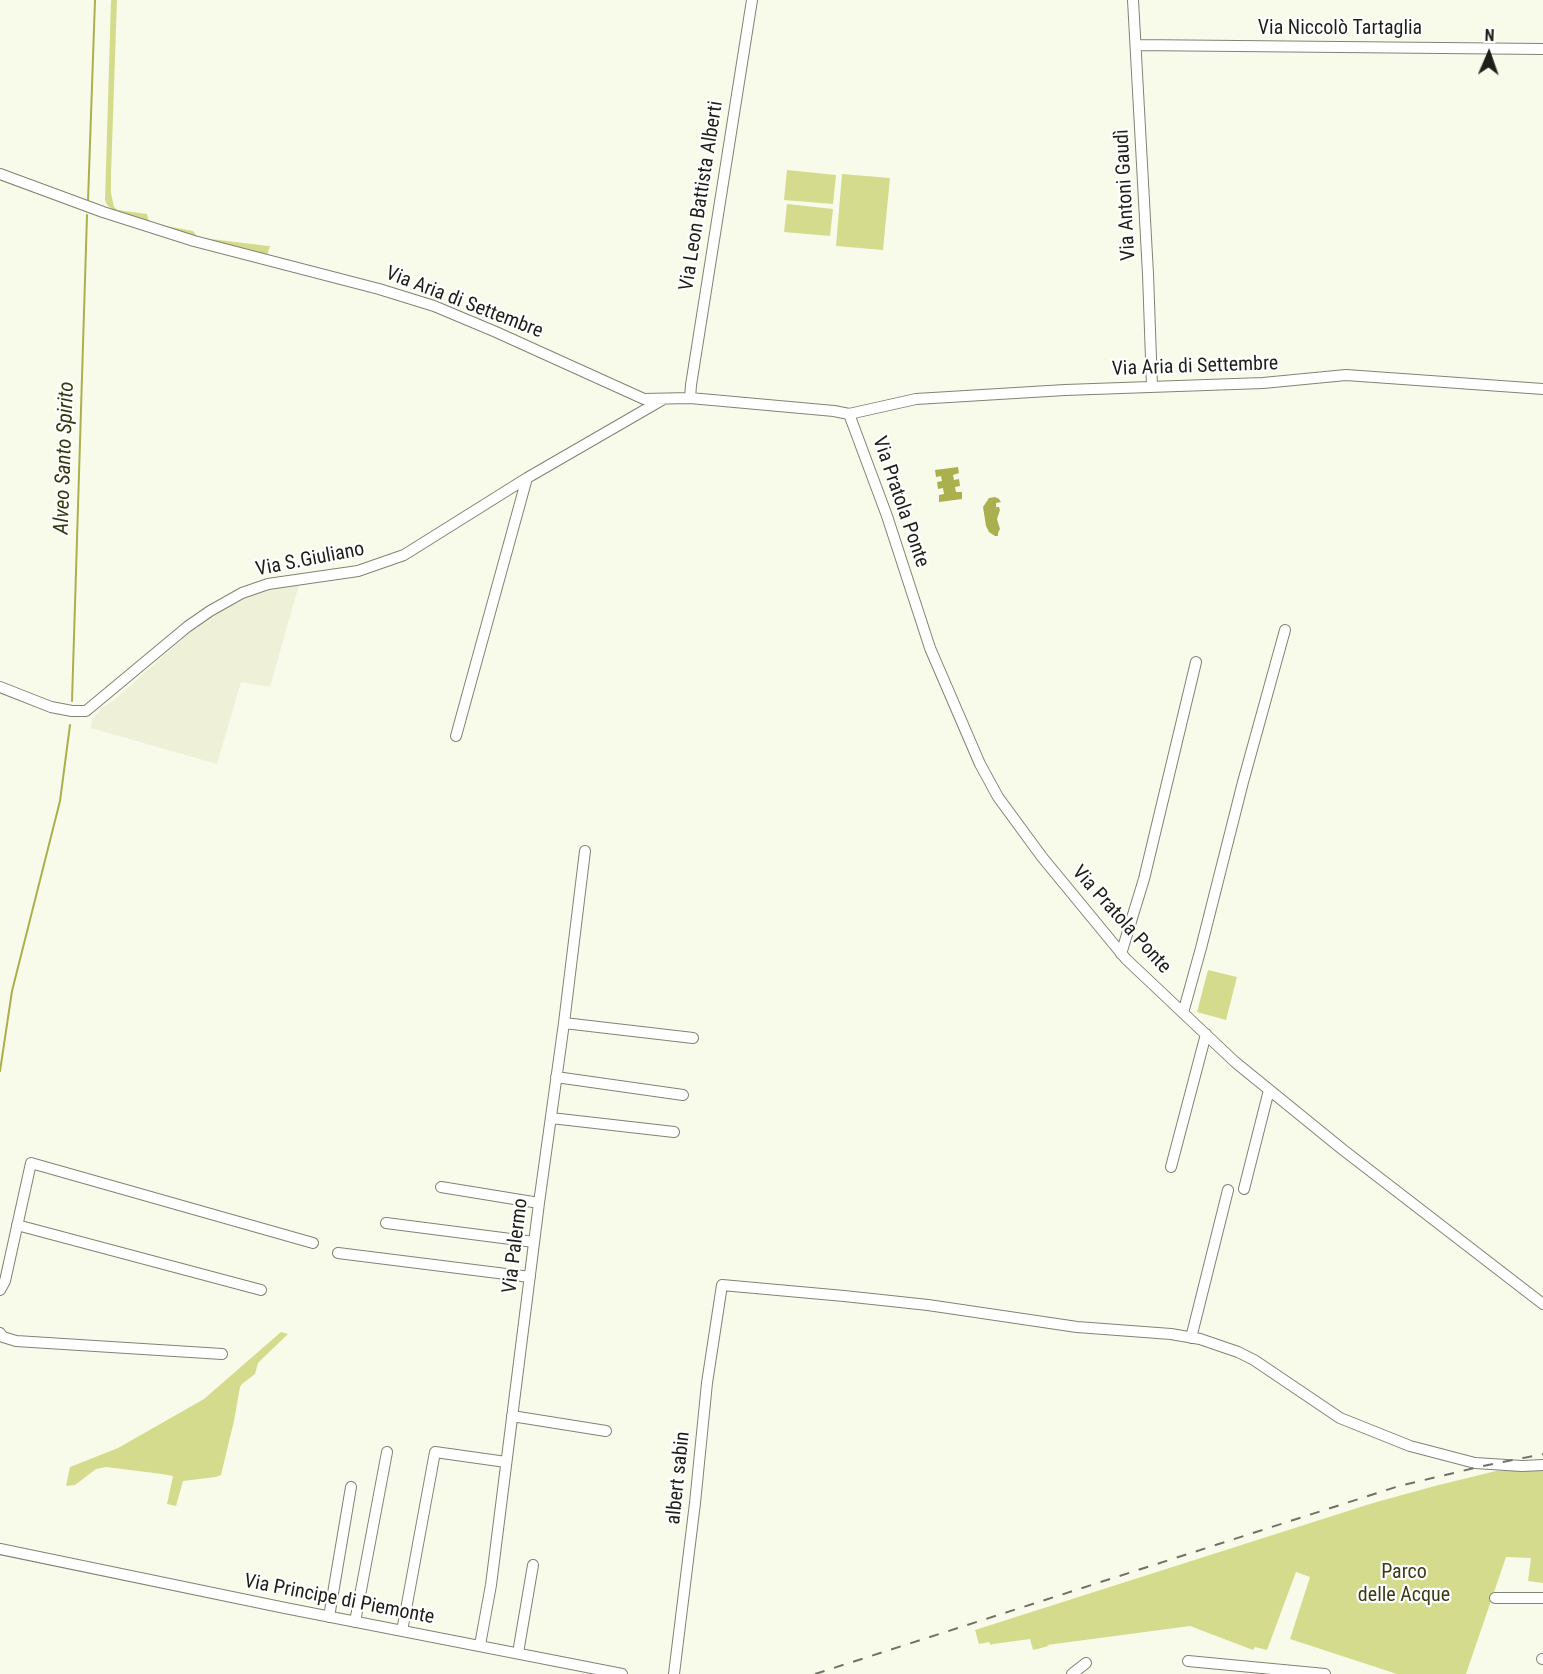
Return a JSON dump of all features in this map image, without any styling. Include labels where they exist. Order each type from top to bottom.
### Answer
[{"type":"street","name":"Via Leon Battista Alberti","points":[[690,398],[752,0]]},
{"type":"street","name":"Via Antoni Gaudì","points":[[1133,0],[1152,387]]},
{"type":"street","name":"Via Niccolò Tartaglia","points":[[1136,45],[1543,49]]},
{"type":"street","name":"Via Aria di Settembre","points":[[0,174],[103,212],[194,241],[379,289],[434,306],[644,399],[690,398],[849,414],[916,399],[1065,390],[1263,383],[1346,375],[1543,389]]},
{"type":"street","name":"Via S.Giuliano","points":[[0,687],[51,707],[86,711],[210,610],[242,593],[268,584],[358,572],[404,555],[527,478],[662,400]]},
{"type":"street","name":"Via Pratola Ponte","points":[[849,414],[887,516],[930,648],[980,764],[998,797],[1036,849],[1121,954],[1206,1034],[1269,1090],[1543,1304]]},
{"type":"street","points":[[456,736],[527,478]]},
{"type":"street","points":[[1183,1013],[1284,630]]},
{"type":"street","points":[[1121,954],[1144,879],[1196,662]]},
{"type":"street","name":"Via Palermo","points":[[480,1645],[491,1585],[585,850]]},
{"type":"street","points":[[564,1023],[693,1038]]},
{"type":"street","points":[[1171,1167],[1206,1034]]},
{"type":"street","points":[[556,1077],[683,1095]]},
{"type":"street","points":[[1244,1189],[1269,1090]]},
{"type":"street","points":[[551,1118],[674,1132]]},
{"type":"street","points":[[0,1290],[31,1163],[313,1243]]},
{"type":"street","points":[[441,1187],[539,1203]]},
{"type":"street","points":[[1228,1190],[1191,1338],[1238,1352],[1254,1360],[1340,1418],[1410,1446],[1475,1462],[1522,1466],[1543,1465]]},
{"type":"street","points":[[386,1223],[534,1242]]},
{"type":"street","points":[[17,1225],[261,1290]]},
{"type":"street","points":[[339,1253],[530,1277]]},
{"type":"street","name":"albert sabin","points":[[674,1674],[707,1383],[722,1286],[928,1305],[1077,1327],[1171,1334],[1191,1338]]},
{"type":"street","points":[[0,1333],[3,1337],[16,1341],[222,1354]]},
{"type":"street","points":[[512,1416],[606,1431]]},
{"type":"street","points":[[355,1622],[387,1452]]},
{"type":"street","points":[[402,1631],[435,1452],[506,1462]]},
{"type":"street","points":[[328,1617],[351,1487]]},
{"type":"street","name":"Via Principe di Piemonte","points":[[0,1549],[328,1617],[622,1674]]},
{"type":"street","points":[[518,1653],[533,1565]]},
{"type":"street","points":[[1495,1598],[1543,1598]]},
{"type":"street","points":[[1188,1661],[1325,1674]]},
{"type":"street","points":[[1072,1674],[1086,1663]]},
{"type":"shaded area","points":[[958,467],[959,473],[953,475],[954,480],[959,479],[960,486],[955,487],[956,492],[962,492],[962,499],[939,502],[939,495],[944,494],[943,488],[938,489],[937,482],[942,481],[941,476],[936,477],[935,470]]},
{"type":"shaded area","points":[[995,497],[1001,502],[996,503],[996,507],[1000,510],[997,519],[1000,529],[998,536],[989,532],[983,507],[989,498]]},
{"type":"shaded area","points":[[299,585],[270,687],[241,682],[217,764],[91,728],[92,721],[100,709],[114,700],[190,632],[213,615],[245,598],[270,589]]},
{"type":"green space","points":[[111,0],[117,0],[111,175],[114,207],[118,210],[147,214],[151,223],[193,231],[198,237],[270,246],[267,255],[259,256],[197,239],[113,210],[107,205],[105,200]]},
{"type":"green space","points":[[787,170],[836,175],[833,204],[784,200]]},
{"type":"green space","points":[[842,174],[890,178],[883,250],[836,246]]},
{"type":"green space","points":[[787,204],[833,209],[830,236],[784,232]]},
{"type":"green space","points":[[1208,970],[1237,977],[1226,1020],[1197,1012]]},
{"type":"green space","points":[[281,1332],[288,1334],[258,1363],[255,1374],[240,1387],[221,1475],[183,1481],[176,1506],[167,1504],[173,1476],[162,1474],[106,1467],[96,1469],[75,1485],[66,1486],[70,1467],[118,1448],[204,1399]]},
{"type":"green space","name":"Parco delle Acque","points":[[1543,1468],[1543,1583],[1528,1581],[1531,1558],[1506,1557],[1466,1674],[1397,1674],[1290,1639],[1310,1577],[1296,1572],[1267,1650],[1255,1647],[1253,1650],[1190,1626],[1047,1645],[1049,1646],[1033,1650],[1030,1639],[991,1645],[989,1642],[979,1644],[975,1630],[1373,1503],[1496,1471]]},
{"type":"waterway","name":"Alveo Santo Spirito","points":[[88,201],[95,0]]},
{"type":"waterway","name":"Alveo Santo Spirito","points":[[72,701],[87,215]]},
{"type":"waterway","name":"Alveo Santo Spirito","points":[[0,1071],[12,991],[60,801],[70,725]]},
{"type":"railway","points":[[815,1674],[1399,1486],[1543,1454]]}]
